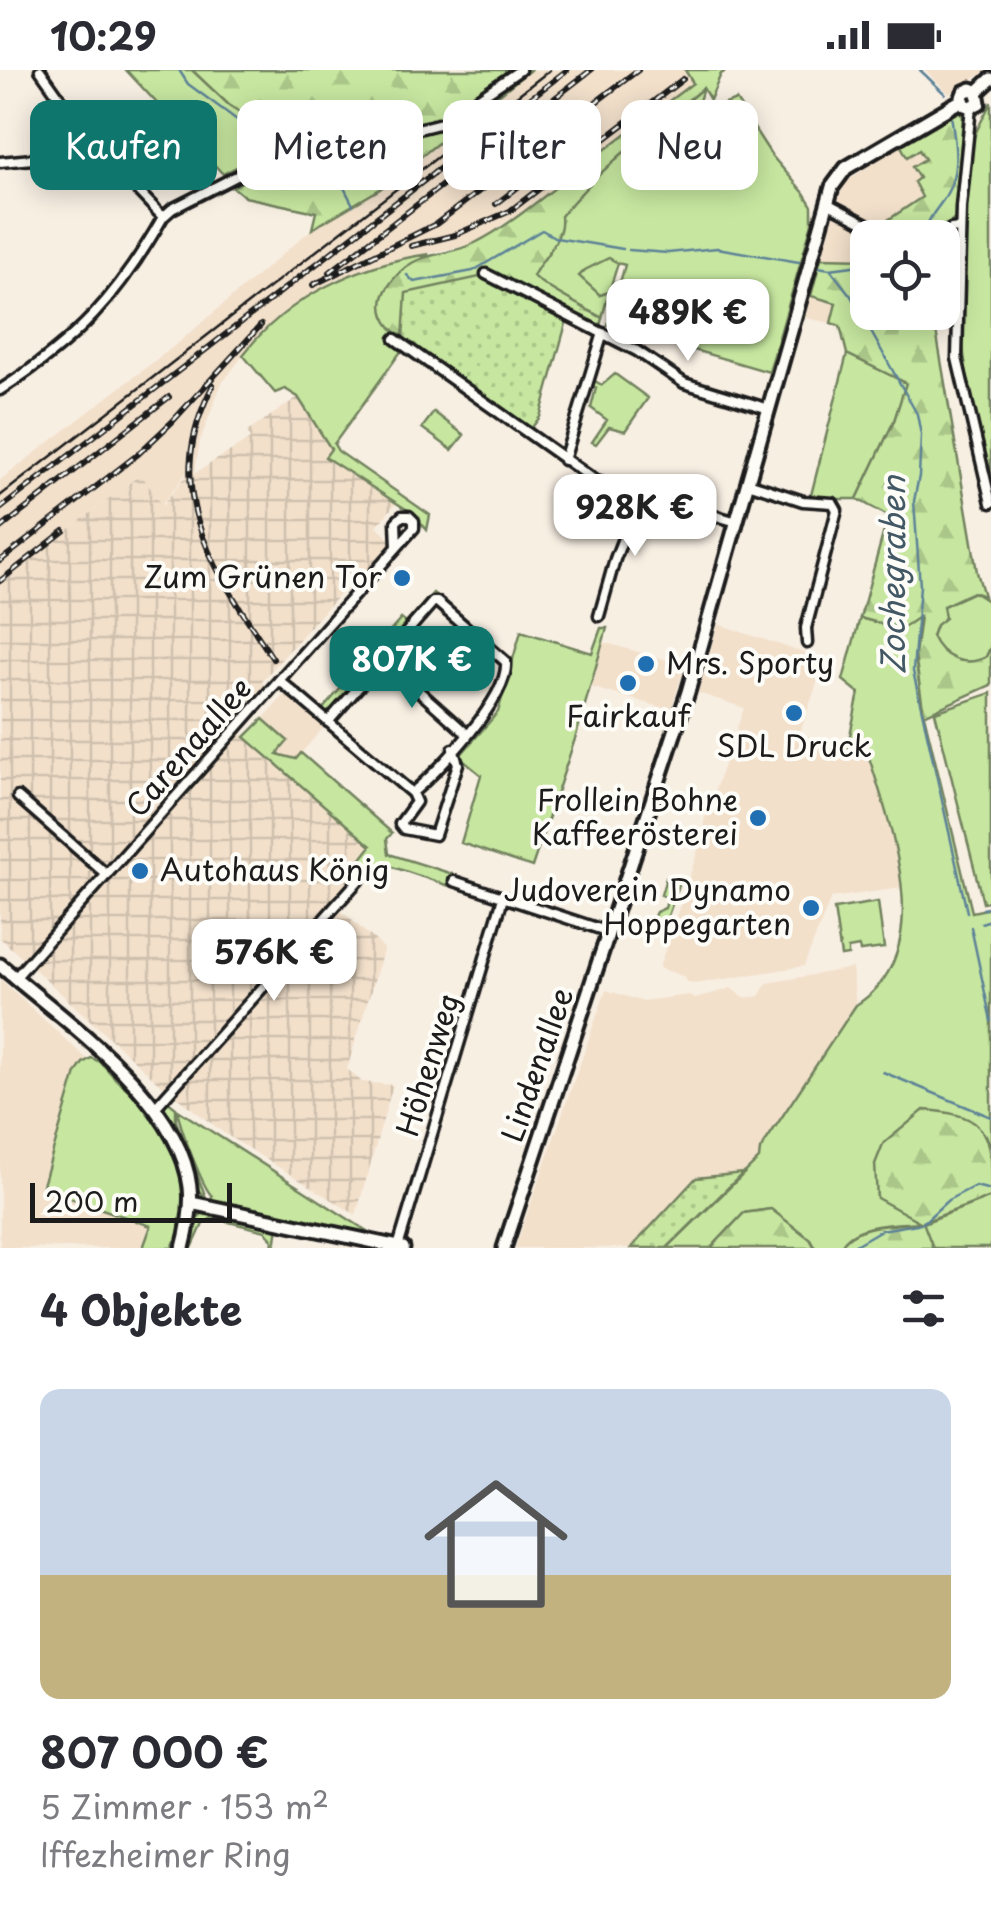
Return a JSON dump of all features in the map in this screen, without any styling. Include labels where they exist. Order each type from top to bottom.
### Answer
[{"type":"street","points":[[40,70],[61,100]]},
{"type":"street","points":[[0,390],[64,344],[104,306],[123,283],[163,216],[182,203],[321,133],[418,129],[442,123],[520,70]]},
{"type":"street","name":"Lindenallee","points":[[504,1248],[688,692],[832,206],[835,180],[846,168],[967,104],[967,90],[978,92],[991,79]]},
{"type":"street","points":[[960,228],[967,104]]},
{"type":"street","points":[[0,162],[30,159]]},
{"type":"street","points":[[138,190],[163,216]]},
{"type":"street","points":[[832,206],[859,220]]},
{"type":"street","points":[[486,274],[637,351],[684,384],[769,409]]},
{"type":"street","points":[[959,330],[958,368],[991,503]]},
{"type":"street","points":[[564,460],[603,333]]},
{"type":"street","points":[[395,339],[596,481],[737,522]]},
{"type":"street","points":[[748,484],[803,501],[833,503],[837,510],[806,628],[806,643]]},
{"type":"street","points":[[599,616],[640,494]]},
{"type":"street","name":"Carenaallee","points":[[15,978],[397,548]]},
{"type":"street","points":[[328,722],[434,601],[477,636],[506,662],[499,693],[412,793]]},
{"type":"street","points":[[382,659],[467,734]]},
{"type":"street","points":[[279,680],[412,793],[416,802],[400,824],[404,828],[432,837],[439,830],[458,764],[453,749]]},
{"type":"street","points":[[18,797],[107,875]]},
{"type":"street","points":[[154,1109],[365,873]]},
{"type":"street","points":[[454,881],[609,932]]},
{"type":"street","name":"Höhenweg","points":[[401,1247],[504,898]]},
{"type":"street","points":[[0,965],[117,1068],[154,1109],[182,1157],[191,1203],[183,1248]]},
{"type":"street","points":[[191,1203],[401,1247]]},
{"type":"shaded area","points":[[530,70],[685,70],[693,82],[669,100],[621,100],[621,137],[601,152],[601,100],[492,100]]},
{"type":"shaded area","points":[[925,70],[988,70],[949,94]]},
{"type":"shaded area","points":[[443,139],[443,190],[552,190],[472,245],[400,258],[337,279],[297,304],[259,334],[221,385],[200,441],[195,473],[185,475],[161,506],[140,475],[6,578],[0,571],[0,480],[178,343],[312,229],[378,190],[423,190],[423,155]]},
{"type":"shaded area","points":[[900,144],[907,157],[919,150],[925,160],[919,179],[914,182],[923,197],[888,220],[850,220],[850,259],[821,258],[844,183]]},
{"type":"shaded area","points":[[811,296],[837,303],[831,323],[805,318]]},
{"type":"shaded area","points":[[298,397],[331,449],[326,457],[397,502],[377,526],[392,542],[356,583],[352,580],[262,681],[265,687],[234,722],[239,731],[372,846],[381,863],[340,910],[384,948],[347,1069],[362,1082],[393,1085],[356,1215],[225,1134],[161,1085],[0,938],[0,571],[6,578],[141,474],[162,506],[187,474],[195,473],[250,439],[247,432]]},
{"type":"shaded area","points":[[718,624],[807,654],[823,666],[800,733],[869,757],[895,845],[902,888],[831,898],[804,966],[695,984],[659,968],[744,708],[698,693]]},
{"type":"shaded area","points":[[603,642],[685,665],[671,710],[590,687]]},
{"type":"shaded area","points":[[286,693],[324,727],[296,759],[276,754],[287,740],[263,719]]},
{"type":"shaded area","points":[[852,968],[856,1005],[761,1149],[759,1158],[743,1173],[696,1178],[631,1248],[515,1248],[606,990],[641,1001],[689,995],[695,999],[731,988],[744,998],[759,996],[767,983]]},
{"type":"shaded area","points":[[0,979],[139,1107],[172,1248],[0,1248]]},
{"type":"green space","points":[[126,70],[192,70],[237,110],[237,167],[223,174],[217,168],[217,100],[154,100]]},
{"type":"green space","points":[[192,70],[530,70],[492,100],[443,100],[443,139],[423,155],[423,100],[237,100],[237,110]]},
{"type":"green space","points":[[685,70],[728,70],[721,74],[710,100],[703,88],[688,100],[671,100],[693,83]]},
{"type":"green space","points":[[703,88],[699,100],[688,100]]},
{"type":"green space","points":[[991,102],[991,482],[969,391],[962,340],[967,187],[973,138]]},
{"type":"green space","points":[[958,111],[963,115],[953,220],[888,220],[922,197],[914,182],[919,178],[912,167],[925,159],[919,150],[907,157],[900,144]]},
{"type":"green space","points":[[758,134],[804,193],[812,206],[812,223],[769,372],[608,325],[625,265],[606,260],[600,295],[609,292],[602,318],[532,276],[553,246],[540,241],[582,190],[601,190],[601,172],[621,154],[621,190],[758,190]]},
{"type":"green space","points":[[621,138],[621,155],[601,173],[601,153]]},
{"type":"green space","points":[[233,187],[378,190],[312,229],[316,212],[245,197]]},
{"type":"green space","points":[[552,190],[584,190],[561,216],[556,240],[533,276],[602,318],[598,335],[483,277],[408,296],[403,338],[391,328],[382,309],[384,294],[407,266],[475,243]]},
{"type":"green space","points":[[429,254],[395,279],[403,338],[406,316],[542,409],[530,430],[404,340],[402,350],[334,444],[338,451],[430,515],[427,530],[412,513],[325,457],[331,449],[298,397],[285,389],[275,393],[243,355],[281,316],[326,286],[376,266]]},
{"type":"green space","points":[[609,258],[618,263],[609,292],[600,295],[579,276]]},
{"type":"green space","points":[[821,258],[850,259],[850,330],[936,330],[984,596],[973,592],[943,606],[945,618],[936,625],[932,636],[948,655],[962,661],[986,657],[991,646],[991,685],[924,715],[915,655],[920,616],[901,629],[860,618],[888,516],[857,499],[894,421],[906,383],[847,354],[840,326],[831,323],[836,303],[811,296]]},
{"type":"green space","points":[[484,276],[567,320],[540,417],[530,430],[403,338],[406,293]]},
{"type":"green space","points":[[847,354],[907,383],[894,421],[857,499],[810,499]]},
{"type":"green space","points":[[615,374],[648,398],[625,431],[609,427],[596,444],[592,442],[607,420],[591,408],[596,388],[591,386],[593,380],[602,385]]},
{"type":"green space","points":[[434,412],[464,435],[452,450],[422,428]]},
{"type":"green space","points":[[974,592],[991,603],[991,646],[986,657],[970,662],[948,656],[932,636],[943,606]]},
{"type":"green space","points":[[433,593],[438,597],[429,599],[331,714],[321,711],[401,619],[406,623]]},
{"type":"green space","points":[[920,615],[915,655],[924,715],[972,912],[991,908],[991,1148],[986,1135],[877,1189],[877,1197],[921,1222],[865,1229],[840,1248],[815,1248],[810,1239],[770,1209],[744,1213],[711,1248],[667,1248],[759,1159],[760,1150],[856,1005],[881,982],[896,954],[902,923],[902,889],[896,853],[869,757],[847,749],[859,693],[843,680],[860,618],[901,629]]},
{"type":"green space","points":[[601,628],[607,628],[532,867],[461,843],[481,775],[459,757],[498,712],[521,631],[592,653]]},
{"type":"green space","points":[[991,693],[991,901],[983,903],[935,712]]},
{"type":"green space","points":[[263,719],[288,741],[277,754],[296,759],[301,753],[392,833],[387,839],[389,854],[453,874],[449,886],[381,863],[374,871],[360,860],[371,846],[245,737]]},
{"type":"green space","points":[[666,878],[680,882],[664,927],[659,925],[657,930],[649,927],[656,912],[665,908],[668,897],[661,895]]},
{"type":"green space","points":[[878,902],[884,948],[848,949],[848,955],[841,956],[834,909]]},
{"type":"green space","points":[[91,1058],[154,1116],[174,1153],[180,1174],[183,1217],[180,1241],[175,1241],[172,1248],[143,1248],[151,1226],[50,1191],[43,1185],[76,1073]]},
{"type":"green space","points":[[167,1101],[176,1108],[176,1121],[207,1200],[196,1187],[185,1148],[163,1111]]},
{"type":"green space","points":[[178,1110],[378,1238],[211,1202]]},
{"type":"green space","points":[[924,1110],[963,1117],[983,1132],[990,1158],[991,1197],[923,1222],[933,1248],[840,1248],[865,1229],[922,1223],[877,1198],[875,1164],[883,1144]]},
{"type":"green space","points":[[743,1173],[667,1248],[631,1248],[696,1178]]},
{"type":"green space","points":[[991,1197],[991,1248],[933,1248],[922,1223]]},
{"type":"green space","points":[[771,1209],[810,1239],[815,1248],[711,1248],[744,1213]]},
{"type":"green space","points":[[205,1211],[278,1226],[275,1248],[266,1231],[212,1218],[203,1224],[192,1248],[188,1248],[196,1219]]},
{"type":"waterway","name":"Zochegraben","points":[[179,70],[188,84],[237,120]]},
{"type":"waterway","points":[[920,70],[945,94]]},
{"type":"waterway","points":[[930,220],[953,177],[956,157],[951,115]]},
{"type":"waterway","name":"Zochegraben","points":[[345,190],[353,205]]},
{"type":"waterway","name":"Zochegraben","points":[[407,275],[414,282],[473,271],[542,230],[556,238],[623,249]]},
{"type":"waterway","name":"Zochegraben","points":[[629,250],[668,253],[717,248],[799,262]]},
{"type":"waterway","points":[[830,269],[850,266]]},
{"type":"waterway","name":"Zochegraben","points":[[818,267],[830,269],[851,296],[917,414],[921,435],[914,501],[920,586],[913,671],[967,912]]},
{"type":"waterway","points":[[983,909],[991,907]]},
{"type":"waterway","points":[[981,923],[991,920]]},
{"type":"waterway","name":"Zochegraben","points":[[971,927],[991,1021]]},
{"type":"waterway","points":[[883,1072],[991,1117]]},
{"type":"waterway","points":[[850,1248],[881,1230],[923,1223],[948,1200],[975,1186],[991,1190]]},
{"type":"tram line","points":[[0,496],[550,70]]},
{"type":"railway","points":[[0,509],[567,70]]},
{"type":"railway","points":[[330,272],[591,70]]},
{"type":"railway","points":[[313,285],[436,224],[638,70]]},
{"type":"railway","points":[[411,246],[455,235],[510,211],[683,79]]},
{"type":"railway","points":[[496,204],[514,190]]},
{"type":"railway","points":[[0,561],[137,455],[261,325]]},
{"type":"railway","points":[[213,385],[197,424],[191,461],[192,496],[214,562],[273,659]]},
{"type":"railway","points":[[0,529],[169,397]]},
{"type":"railway","points":[[0,581],[64,531]]},
{"type":"place","name":"Zum Grünen Tor","points":[[402,578]]},
{"type":"place","name":"Mrs. Sporty","points":[[646,664]]},
{"type":"place","name":"Fairkauf","points":[[628,683]]},
{"type":"place","name":"SDL Druck","points":[[794,713]]},
{"type":"place","name":"Frollein Bohne Kaffeerösterei","points":[[758,818]]},
{"type":"place","name":"Autohaus König","points":[[140,871]]},
{"type":"place","name":"Judoverein Dynamo Hoppegarten","points":[[811,908]]}]
